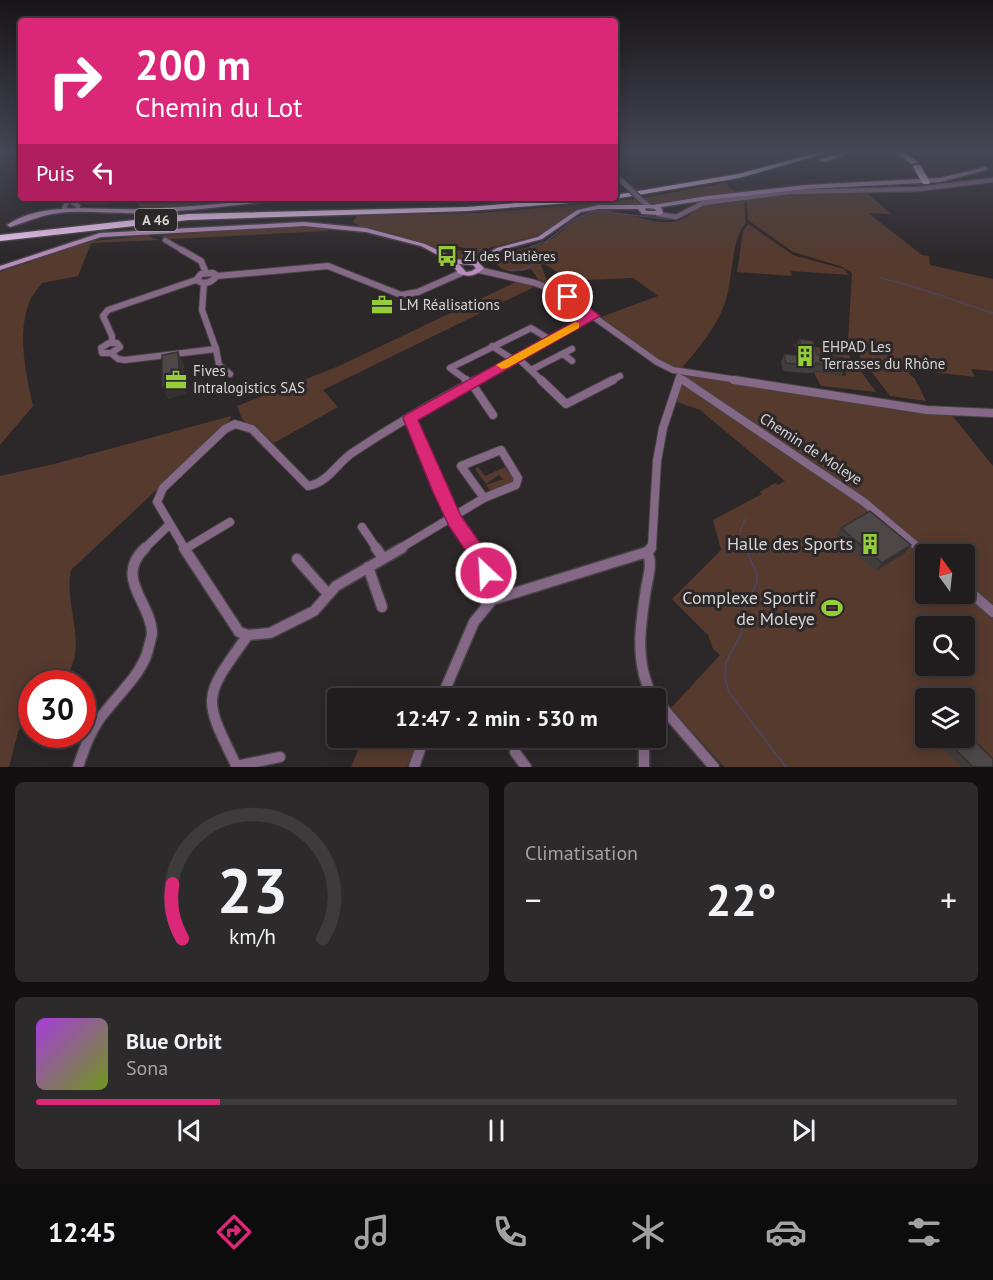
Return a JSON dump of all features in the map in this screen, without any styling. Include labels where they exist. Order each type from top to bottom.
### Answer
[{"type":"highway","points":[[618,194],[660,187]]},
{"type":"highway","points":[[618,195],[672,187]]},
{"type":"highway","name":"A 46","points":[[5,232],[132,218],[217,212],[445,206],[524,201]]},
{"type":"highway","name":"A 46","points":[[5,232],[197,217],[467,209],[570,201]]},
{"type":"street","points":[[628,187],[648,207],[676,217],[688,208],[703,203],[780,193],[909,190],[936,187]]},
{"type":"street","points":[[0,268],[99,235],[304,224],[366,230],[423,245],[471,274],[498,249],[540,238],[579,211],[599,207],[670,205],[706,198],[821,187]]},
{"type":"street","points":[[5,232],[33,213],[69,205],[106,210],[141,211],[247,201]]},
{"type":"street","points":[[5,232],[69,205],[106,210]]},
{"type":"street","points":[[165,240],[201,261],[206,273]]},
{"type":"street","points":[[112,343],[112,336],[103,316],[108,310],[196,280],[199,275],[206,273],[217,276],[328,266],[401,294],[418,292],[463,262],[553,289],[679,375],[927,410],[993,413]]},
{"type":"street","points":[[196,280],[204,283],[217,276]]},
{"type":"street","points":[[204,283],[202,310],[216,349],[219,365],[230,374]]},
{"type":"street","points":[[484,499],[461,466],[501,450],[516,471],[518,482],[484,499],[457,511],[453,516],[336,586],[314,611],[270,633],[248,636],[239,632],[159,508],[160,493],[225,429],[235,424],[252,429],[308,486],[314,486],[338,469],[349,455],[470,382],[594,316]]},
{"type":"street","points":[[493,414],[470,382],[450,368],[531,328],[549,339]]},
{"type":"street","points":[[112,343],[117,343],[120,347],[111,353],[102,353],[100,350],[112,343]]},
{"type":"street","points":[[492,346],[515,358],[531,370],[566,404],[620,376]]},
{"type":"street","points":[[111,353],[118,360],[125,360],[216,349]]},
{"type":"street","points":[[531,370],[572,349]]},
{"type":"street","points":[[563,354],[572,361]]},
{"type":"street","points":[[446,688],[474,622],[486,604],[504,595],[647,552],[653,545],[656,471],[661,439],[679,375]]},
{"type":"street","name":"Chemin de Moleye","points":[[679,375],[864,502],[915,545]]},
{"type":"street","points":[[410,418],[453,516],[484,564],[486,604]]},
{"type":"street","points":[[185,549],[230,522]]},
{"type":"street","points":[[78,767],[88,738],[100,718],[137,672],[148,653],[152,632],[133,583],[132,570],[140,553],[169,525]]},
{"type":"street","points":[[362,527],[383,558]]},
{"type":"street","points":[[646,688],[641,663],[650,566],[647,552]]},
{"type":"street","points":[[297,559],[328,594]]},
{"type":"street","points":[[368,567],[382,608]]},
{"type":"street","points":[[975,596],[993,612]]},
{"type":"street","points":[[248,636],[215,681],[209,695],[212,714],[237,766],[280,757]]},
{"type":"street","points":[[666,716],[714,767]]},
{"type":"street","points":[[414,767],[421,748]]},
{"type":"street","points":[[644,748],[644,767]]},
{"type":"street","points":[[515,752],[526,767]]},
{"type":"shaded area","points":[[704,187],[729,187],[735,192],[659,204],[649,203],[642,198]]},
{"type":"shaded area","points":[[865,191],[891,214],[868,213],[922,255],[929,256],[930,265],[993,279],[993,371],[971,369],[975,377],[916,370],[908,373],[915,379],[926,401],[890,396],[848,341],[852,273],[840,266],[793,252],[748,220],[746,198]]},
{"type":"shaded area","points":[[635,199],[640,205],[579,209],[539,235],[492,247],[470,259],[460,259],[449,252],[471,251],[479,248],[468,250],[455,245],[441,250],[402,236],[361,227],[353,222],[357,216],[365,215],[479,213]]},
{"type":"shaded area","points":[[744,199],[746,223],[741,230],[735,249],[725,303],[712,330],[681,369],[662,362],[601,317],[658,296],[633,278],[586,280],[559,273],[544,264],[541,265],[548,283],[540,282],[531,269],[506,270],[497,265],[494,260],[506,253],[546,242],[579,217],[593,211],[612,211],[648,220],[672,222],[683,219],[693,212],[691,208],[696,205]]},
{"type":"shaded area","points":[[77,201],[232,201],[142,209],[137,202],[78,203]]},
{"type":"shaded area","points":[[748,224],[793,255],[844,269],[849,275],[791,271],[792,276],[737,272],[743,231]]},
{"type":"shaded area","points":[[285,227],[329,227],[327,231],[171,239],[160,236]]},
{"type":"shaded area","points":[[147,236],[159,240],[91,243],[78,276],[42,283],[33,295],[25,315],[23,341],[25,368],[33,406],[0,445],[0,272],[92,241]]},
{"type":"shaded area","points":[[516,282],[534,287],[323,390],[338,407],[274,443],[242,419],[237,406],[339,366]]},
{"type":"shaded area","points":[[794,344],[846,351],[876,392],[821,386],[813,371],[846,376],[844,366],[813,362],[809,349],[795,347]]},
{"type":"shaded area","points":[[687,375],[951,414],[993,466],[993,608],[975,593],[975,544],[919,544],[905,532],[683,377]]},
{"type":"shaded area","name":"Complexe Sportif de Moleye","points":[[681,384],[850,496],[915,551],[915,604],[975,604],[975,601],[993,617],[993,767],[724,767],[671,708],[720,655],[713,649],[708,635],[672,599],[721,550],[713,520],[762,494],[760,492],[775,483],[778,485],[785,481],[700,410],[677,402]]},
{"type":"shaded area","points":[[231,416],[229,422],[71,570],[71,600],[76,643],[75,657],[70,670],[18,670],[18,732],[9,767],[0,767],[0,476],[54,464]]},
{"type":"shaded area","points":[[478,467],[485,476],[505,467],[509,474],[514,474],[513,481],[492,493],[486,485],[503,479],[499,475],[486,484],[475,469]]},
{"type":"shaded area","points":[[359,748],[414,748],[407,767],[351,767]]},
{"type":"building","points":[[799,339],[813,341],[817,355],[843,358],[846,367],[816,363],[817,365],[786,363],[784,354],[803,356]]},
{"type":"building","points":[[178,352],[180,382],[162,387],[162,355]]},
{"type":"building","name":"Halle des Sports","points":[[870,511],[911,545],[882,563],[841,528]]},
{"type":"building","points":[[975,742],[993,759],[993,767],[973,767],[954,748],[975,748]]},
{"type":"waterway","points":[[508,270],[523,270],[532,265],[534,259],[530,247],[547,241],[575,219],[594,211],[668,219],[686,214]]},
{"type":"waterway","points":[[880,278],[923,289],[993,313]]},
{"type":"waterway","points":[[745,519],[739,535],[746,549]]},
{"type":"waterway","points":[[745,548],[757,574],[757,582],[746,605],[741,634],[726,662],[725,676],[729,692],[786,767]]},
{"type":"slow traffic","points":[[502,365],[575,325]]},
{"type":"place","name":"ZI des Platières","points":[[447,256]]},
{"type":"place","name":"LM Réalisations","points":[[382,305]]},
{"type":"place","name":"EHPAD Les Terrasses du Rhône","points":[[805,356]]},
{"type":"place","name":"Fives Intralogistics SAS","points":[[176,380]]},
{"type":"place","name":"Halle des Sports","points":[[870,544]]},
{"type":"place","name":"Complexe Sportif de Moleye","points":[[832,608]]},
{"type":"route","points":[[486,573],[483,560],[455,521],[410,418],[470,382],[594,316],[568,297]]}]
